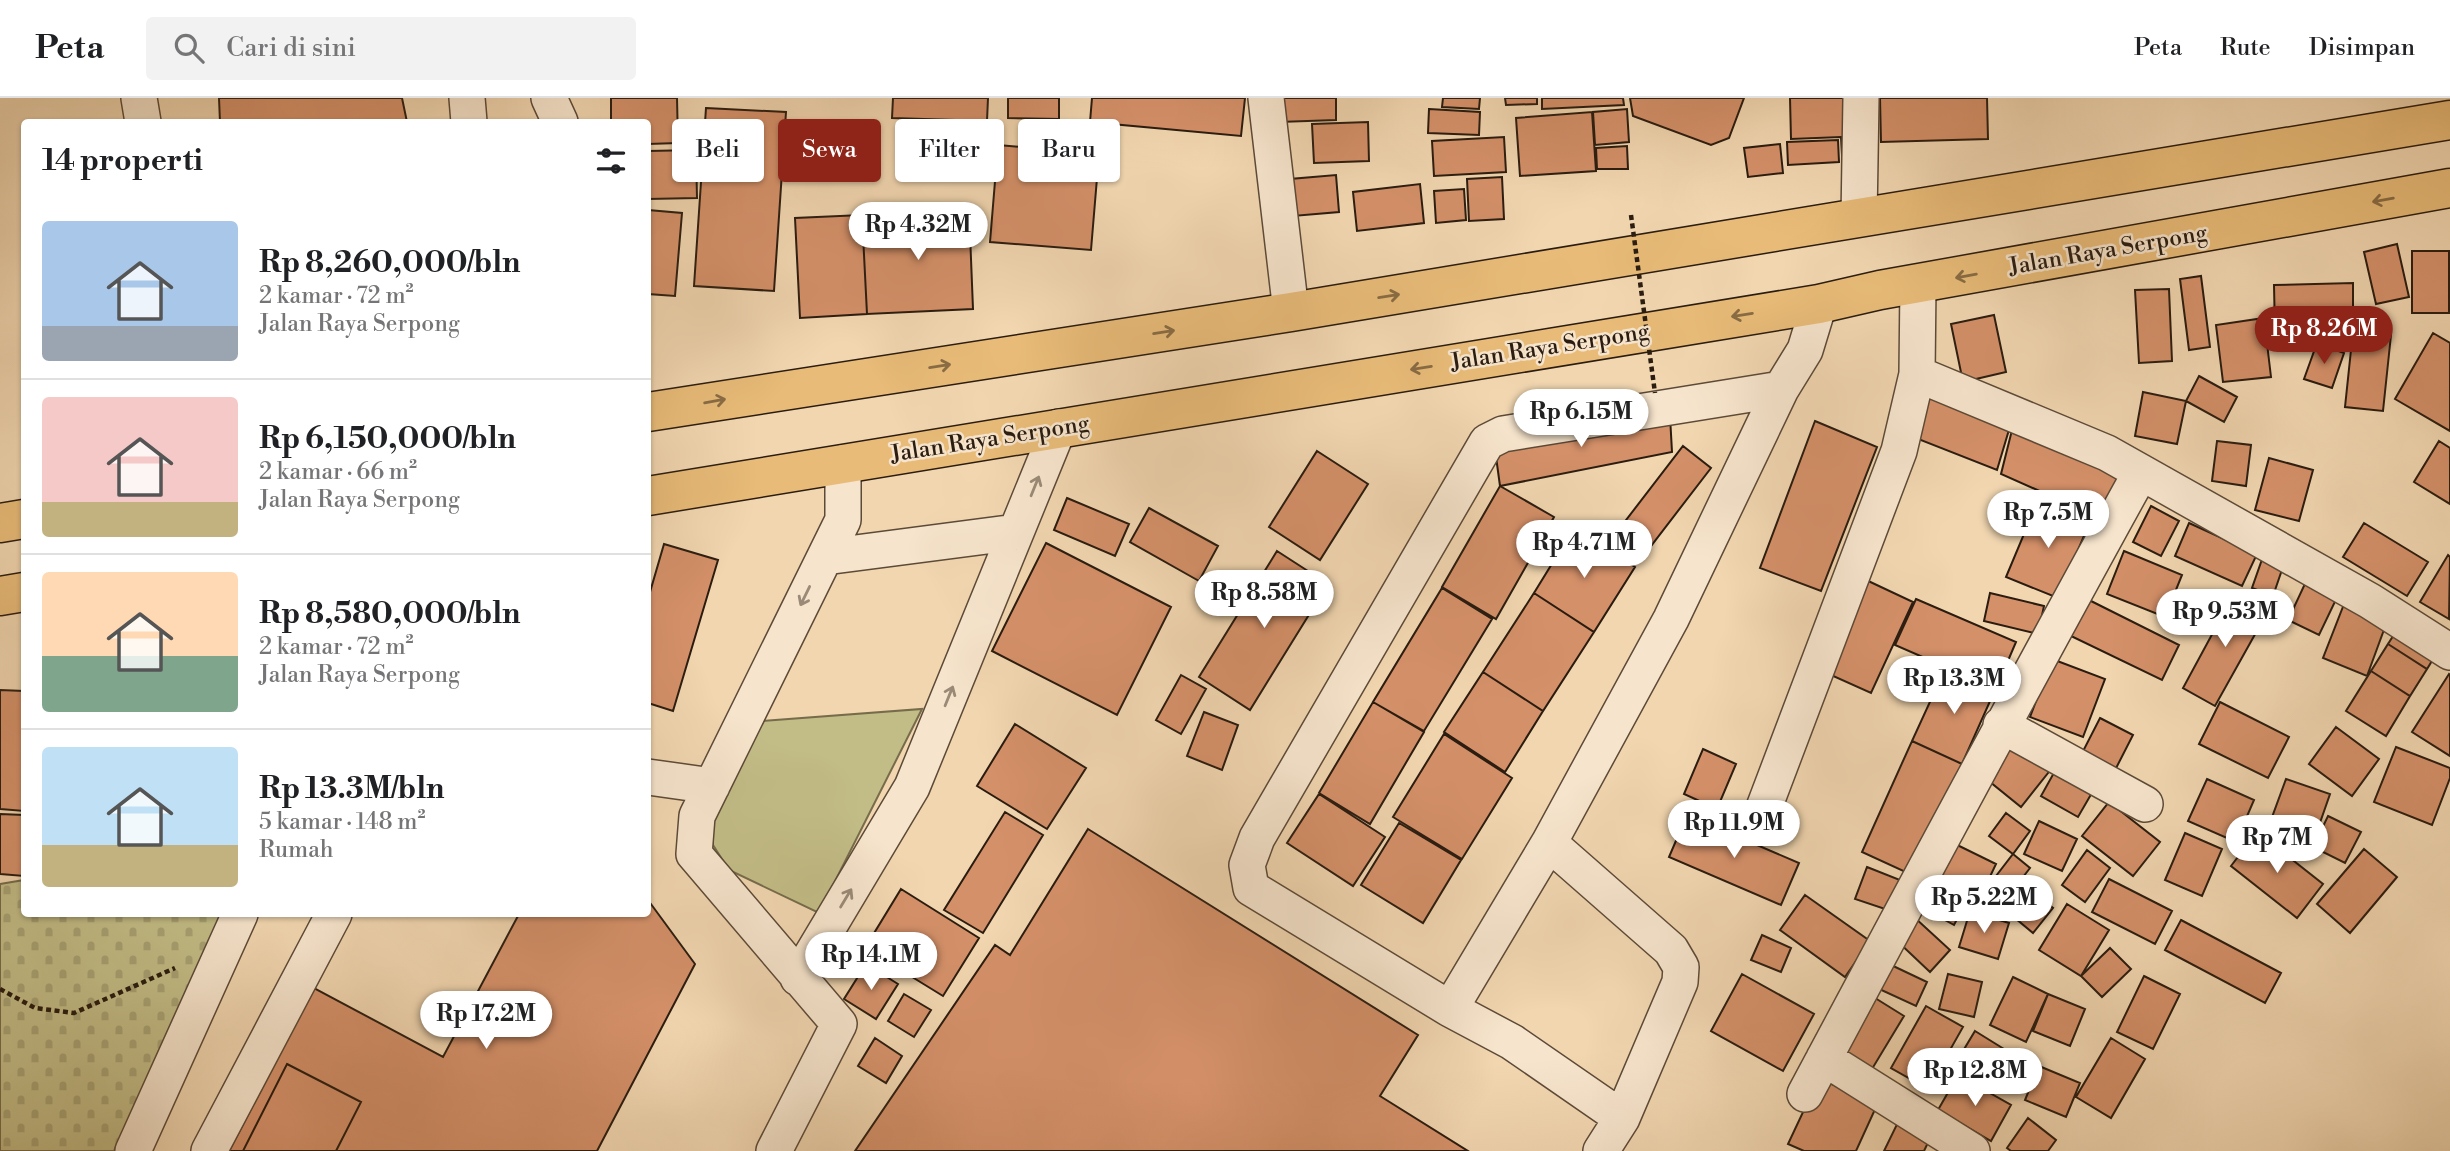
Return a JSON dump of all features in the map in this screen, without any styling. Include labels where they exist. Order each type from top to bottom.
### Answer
[{"type":"main road","points":[[651,412],[1291,312],[1859,218],[2443,113]]},
{"type":"main road","name":"Jalan Raya Serpong","points":[[651,495],[1819,304],[2450,188]]},
{"type":"main road","points":[[0,523],[21,520]]},
{"type":"main road","points":[[0,596],[21,592]]},
{"type":"street","points":[[139,98],[142,119]]},
{"type":"street","points":[[467,98],[469,119]]},
{"type":"street","points":[[549,98],[559,119]]},
{"type":"street","points":[[1266,98],[1291,312]]},
{"type":"street","points":[[1859,218],[1861,98]]},
{"type":"street","points":[[1762,813],[1899,451],[1917,374],[1918,284]]},
{"type":"street","points":[[1450,1009],[1549,843],[1671,619],[1781,389],[1805,350],[1819,304]]},
{"type":"street","points":[[1917,374],[2108,453],[2370,601],[2450,652]]},
{"type":"street","points":[[1622,1118],[1512,1042],[1450,1009],[1251,888],[1247,865],[1256,838],[1487,442],[1503,434],[1781,389]]},
{"type":"street","points":[[798,978],[912,788],[1059,427]]},
{"type":"street","points":[[774,1151],[839,1024],[694,854],[697,816],[843,520],[843,463]]},
{"type":"street","points":[[1805,1094],[2001,725],[2141,472]]},
{"type":"street","points":[[825,557],[1016,532]]},
{"type":"street","points":[[2001,725],[2145,804]]},
{"type":"street","points":[[651,777],[712,786]]},
{"type":"street","points":[[1549,843],[1671,950],[1681,967],[1680,982],[1622,1118],[1601,1151]]},
{"type":"street","points":[[209,1151],[332,917]]},
{"type":"street","points":[[133,1151],[233,929]]},
{"type":"street","points":[[1824,1058],[1972,1151]]},
{"type":"path","points":[[1631,215],[1656,393]]},
{"type":"path","points":[[0,989],[35,1008],[74,1013],[233,929]]},
{"type":"green space","points":[[922,709],[819,913],[729,870],[713,845],[712,825],[762,721]]},
{"type":"green space","points":[[21,880],[21,917],[222,917],[114,1151],[0,1151],[0,884]]},
{"type":"building","points":[[219,98],[402,98],[406,119],[220,119]]},
{"type":"building","points":[[611,98],[677,98],[677,119],[672,119],[672,143],[651,144],[651,119],[611,119]]},
{"type":"building","points":[[893,98],[988,98],[987,119],[892,118]]},
{"type":"building","points":[[1008,98],[1059,98],[1059,119],[1008,118]]},
{"type":"building","points":[[1092,98],[1245,98],[1241,136],[1120,125],[1120,119],[1090,119]]},
{"type":"building","points":[[1278,98],[1336,98],[1336,120],[1279,122]]},
{"type":"building","points":[[1443,98],[1480,98],[1479,109],[1442,107]]},
{"type":"building","points":[[1505,98],[1537,98],[1537,104],[1506,105]]},
{"type":"building","points":[[1542,98],[1623,98],[1624,105],[1542,109]]},
{"type":"building","points":[[1630,98],[1744,98],[1729,138],[1711,145],[1633,116]]},
{"type":"building","points":[[1790,98],[1854,98],[1854,152],[1842,155],[1841,137],[1791,139]]},
{"type":"building","points":[[1880,98],[1987,98],[1988,139],[1881,142]]},
{"type":"building","points":[[706,108],[786,112],[786,119],[778,119],[778,182],[781,182],[774,291],[694,286],[701,182],[764,182],[764,119],[705,119]]},
{"type":"building","points":[[1429,109],[1480,112],[1479,135],[1428,133]]},
{"type":"building","points":[[1627,109],[1629,142],[1595,145],[1593,112]]},
{"type":"building","points":[[1592,112],[1596,171],[1520,176],[1516,118]]},
{"type":"building","points":[[1368,122],[1369,161],[1314,163],[1312,124]]},
{"type":"building","points":[[1504,137],[1506,172],[1434,176],[1432,141]]},
{"type":"building","points":[[1838,140],[1839,162],[1788,165],[1787,142]]},
{"type":"building","points":[[1780,144],[1783,173],[1748,177],[1744,148]]},
{"type":"building","points":[[1004,146],[1018,147],[1018,182],[1097,182],[1091,250],[990,242],[995,182],[1004,182]]},
{"type":"building","points":[[1627,146],[1628,169],[1597,169],[1596,148]]},
{"type":"building","points":[[672,150],[672,182],[697,182],[697,198],[651,199],[651,151]]},
{"type":"building","points":[[1336,175],[1339,212],[1293,216],[1290,179]]},
{"type":"building","points":[[1502,177],[1504,219],[1469,221],[1467,179]]},
{"type":"building","points":[[1420,184],[1424,223],[1357,231],[1353,192]]},
{"type":"building","points":[[1464,189],[1466,220],[1436,223],[1434,191]]},
{"type":"building","points":[[969,209],[973,309],[867,314],[862,215]]},
{"type":"building","points":[[651,210],[682,213],[675,296],[651,294]]},
{"type":"building","points":[[862,215],[867,314],[800,318],[795,218]]},
{"type":"building","points":[[2397,244],[2409,297],[2376,304],[2364,252]]},
{"type":"building","points":[[2412,251],[2449,251],[2449,313],[2412,313]]},
{"type":"building","points":[[2201,276],[2210,347],[2189,350],[2180,279]]},
{"type":"building","points":[[2353,283],[2353,331],[2275,332],[2274,285]]},
{"type":"building","points":[[2169,289],[2172,361],[2139,363],[2135,290]]},
{"type":"building","points":[[1994,315],[2006,372],[1963,382],[1951,324]]},
{"type":"building","points":[[2264,318],[2271,377],[2223,382],[2216,325]]},
{"type":"building","points":[[2353,331],[2391,335],[2383,411],[2345,407]]},
{"type":"building","points":[[2433,333],[2450,343],[2450,431],[2395,399]]},
{"type":"building","points":[[2317,343],[2344,353],[2332,388],[2304,379]]},
{"type":"building","points":[[2199,376],[2237,397],[2224,422],[2186,401]]},
{"type":"building","points":[[1927,390],[2011,423],[1997,470],[1913,437]]},
{"type":"building","points":[[2143,392],[2186,401],[2177,444],[2135,436]]},
{"type":"building","points":[[1670,416],[1672,452],[1500,486],[1494,442]]},
{"type":"building","points":[[1815,421],[1877,447],[1821,591],[1760,568]]},
{"type":"building","points":[[2013,426],[2123,472],[2103,519],[2001,474]]},
{"type":"building","points":[[2217,441],[2251,445],[2246,486],[2212,481]]},
{"type":"building","points":[[2439,441],[2450,448],[2450,504],[2414,482]]},
{"type":"building","points":[[1683,446],[1711,468],[1641,559],[1613,537]]},
{"type":"building","points":[[1317,451],[1368,484],[1320,560],[1269,527]]},
{"type":"building","points":[[2269,458],[2313,470],[2299,521],[2255,510]]},
{"type":"building","points":[[1500,486],[1554,517],[1496,619],[1442,587]]},
{"type":"building","points":[[1067,498],[1129,524],[1115,556],[1054,530]]},
{"type":"building","points":[[2037,503],[2089,524],[2058,598],[2006,577]]},
{"type":"building","points":[[2151,506],[2179,521],[2161,556],[2133,542]]},
{"type":"building","points":[[1149,508],[1218,546],[1199,581],[1130,542]]},
{"type":"building","points":[[2189,523],[2257,554],[2242,586],[2175,556]]},
{"type":"building","points":[[2364,523],[2428,562],[2407,596],[2343,557]]},
{"type":"building","points":[[1574,528],[1635,567],[1594,632],[1534,593]]},
{"type":"building","points":[[1046,543],[1171,607],[1117,715],[992,651]]},
{"type":"building","points":[[664,544],[718,560],[673,711],[651,704],[651,589]]},
{"type":"building","points":[[2266,548],[2287,555],[2273,596],[2252,588]]},
{"type":"building","points":[[1277,551],[1328,584],[1250,710],[1199,677]]},
{"type":"building","points":[[2124,551],[2182,575],[2165,617],[2107,594]]},
{"type":"building","points":[[2448,555],[2450,557],[2449,619],[2420,602]]},
{"type":"building","points":[[2310,573],[2342,587],[2319,635],[2288,620]]},
{"type":"building","points":[[1864,579],[1913,602],[1871,693],[1822,671]]},
{"type":"building","points":[[1442,588],[1492,619],[1424,731],[1373,702]]},
{"type":"building","points":[[2235,592],[2268,611],[2215,706],[2183,688]]},
{"type":"building","points":[[1534,593],[1594,632],[1543,711],[1483,672]]},
{"type":"building","points":[[1990,593],[2044,606],[2038,634],[1984,621]]},
{"type":"building","points":[[1916,599],[2016,642],[1996,689],[1895,645]]},
{"type":"building","points":[[2346,599],[2389,616],[2367,676],[2323,658]]},
{"type":"building","points":[[2089,600],[2179,645],[2162,680],[2071,636]]},
{"type":"building","points":[[2402,622],[2441,646],[2427,669],[2388,644]]},
{"type":"building","points":[[2388,644],[2427,669],[2410,696],[2371,671]]},
{"type":"building","points":[[2052,659],[2105,679],[2083,737],[2030,717]]},
{"type":"building","points":[[1945,669],[1995,690],[1962,764],[1912,741]]},
{"type":"building","points":[[2371,671],[2410,696],[2386,736],[2346,711]]},
{"type":"building","points":[[1483,672],[1543,711],[1505,772],[1444,732]]},
{"type":"building","points":[[1181,675],[1206,689],[1181,734],[1156,720]]},
{"type":"building","points":[[2450,675],[2450,756],[2412,732]]},
{"type":"building","points":[[0,690],[21,691],[21,811],[0,809]]},
{"type":"building","points":[[1373,702],[1424,732],[1370,824],[1319,793]]},
{"type":"building","points":[[2220,702],[2289,737],[2268,778],[2199,744]]},
{"type":"building","points":[[1204,712],[1238,725],[1222,770],[1187,756]]},
{"type":"building","points":[[2100,718],[2133,735],[2112,776],[2079,759]]},
{"type":"building","points":[[1015,724],[1086,768],[1047,829],[977,786]]},
{"type":"building","points":[[2336,727],[2379,759],[2352,796],[2309,764]]},
{"type":"building","points":[[1444,734],[1512,778],[1462,859],[1393,817]]},
{"type":"building","points":[[2009,735],[2052,768],[2021,807],[1979,773]]},
{"type":"building","points":[[1912,741],[1962,764],[1912,875],[1862,852]]},
{"type":"building","points":[[2396,747],[2450,768],[2450,778],[2432,825],[2374,802]]},
{"type":"building","points":[[1703,749],[1736,764],[1717,809],[1684,794]]},
{"type":"building","points":[[2060,762],[2097,784],[2078,817],[2041,796]]},
{"type":"building","points":[[2207,779],[2254,800],[2236,842],[2188,821]]},
{"type":"building","points":[[2286,779],[2330,794],[2315,837],[2271,820]]},
{"type":"building","points":[[1319,794],[1385,837],[1353,886],[1287,843]]},
{"type":"building","points":[[2109,802],[2160,842],[2133,876],[2082,836]]},
{"type":"building","points":[[1005,812],[1043,835],[983,933],[944,910]]},
{"type":"building","points":[[2006,813],[2030,831],[2013,854],[1989,836]]},
{"type":"building","points":[[0,814],[21,815],[21,876],[0,874]]},
{"type":"building","points":[[1687,815],[1799,863],[1781,905],[1669,857]]},
{"type":"building","points":[[2328,816],[2361,832],[2345,863],[2313,847]]},
{"type":"building","points":[[2039,821],[2077,839],[2062,871],[2024,854]]},
{"type":"building","points":[[1399,823],[1461,860],[1423,923],[1361,885]]},
{"type":"building","points":[[1088,829],[1418,1035],[1380,1096],[1468,1151],[855,1151],[995,945],[1010,955]]},
{"type":"building","points":[[2257,832],[2323,884],[2297,918],[2231,866]]},
{"type":"building","points":[[2185,833],[2222,849],[2202,896],[2165,880]]},
{"type":"building","points":[[1945,839],[1996,864],[1978,902],[1926,876]]},
{"type":"building","points":[[2364,849],[2397,877],[2350,933],[2317,904]]},
{"type":"building","points":[[2087,850],[2110,868],[2085,902],[2062,885]]},
{"type":"building","points":[[2013,854],[2030,868],[2013,890],[1996,876]]},
{"type":"building","points":[[1867,867],[1905,882],[1894,912],[1855,899]]},
{"type":"building","points":[[2109,879],[2172,911],[2155,944],[2092,912]]},
{"type":"building","points":[[2029,888],[2053,908],[2033,933],[2009,913]]},
{"type":"building","points":[[901,889],[979,938],[943,996],[865,948]]},
{"type":"building","points":[[1936,894],[1963,908],[1954,925],[1927,910]]},
{"type":"building","points":[[1805,895],[1870,941],[1845,977],[1780,930]]},
{"type":"building","points":[[651,904],[695,964],[597,1151],[229,1151],[314,988],[443,1057],[517,917],[651,917]]},
{"type":"building","points":[[2067,904],[2109,930],[2081,976],[2039,950]]},
{"type":"building","points":[[1970,911],[2009,923],[1998,959],[1959,947]]},
{"type":"building","points":[[1914,917],[1950,950],[1930,972],[1895,939]]},
{"type":"building","points":[[2181,920],[2281,973],[2265,1003],[2165,950]]},
{"type":"building","points":[[1762,935],[1791,948],[1781,972],[1751,960]]},
{"type":"building","points":[[2110,948],[2131,969],[2102,997],[2081,976]]},
{"type":"building","points":[[866,964],[898,984],[876,1019],[844,999]]},
{"type":"building","points":[[1889,964],[1927,982],[1916,1006],[1877,988]]},
{"type":"building","points":[[1742,974],[1814,1014],[1783,1071],[1711,1031]]},
{"type":"building","points":[[1948,974],[1982,982],[1974,1017],[1939,1009]]},
{"type":"building","points":[[2144,976],[2180,994],[2153,1049],[2117,1032]]},
{"type":"building","points":[[2013,977],[2048,994],[2026,1042],[1990,1025]]},
{"type":"building","points":[[1867,993],[1904,1016],[1872,1069],[1834,1047]]},
{"type":"building","points":[[904,994],[931,1010],[914,1037],[888,1021]]},
{"type":"building","points":[[2048,994],[2085,1009],[2070,1046],[2033,1031]]},
{"type":"building","points":[[1926,1006],[1963,1027],[1928,1089],[1891,1068]]},
{"type":"building","points":[[1975,1031],[2004,1049],[1985,1079],[1957,1061]]},
{"type":"building","points":[[875,1038],[902,1056],[886,1083],[858,1066]]},
{"type":"building","points":[[2111,1038],[2145,1059],[2111,1118],[2076,1097]]},
{"type":"building","points":[[287,1064],[361,1102],[336,1151],[243,1151]]},
{"type":"building","points":[[2039,1066],[2080,1083],[2066,1117],[2025,1100]]},
{"type":"building","points":[[1958,1075],[2011,1105],[1991,1141],[1938,1110]]},
{"type":"building","points":[[1819,1078],[1877,1105],[1856,1151],[1804,1151],[1788,1144]]},
{"type":"building","points":[[1902,1114],[1934,1130],[1924,1151],[1884,1151]]},
{"type":"building","points":[[2028,1118],[2056,1140],[2048,1151],[2011,1151],[2007,1148]]}]
